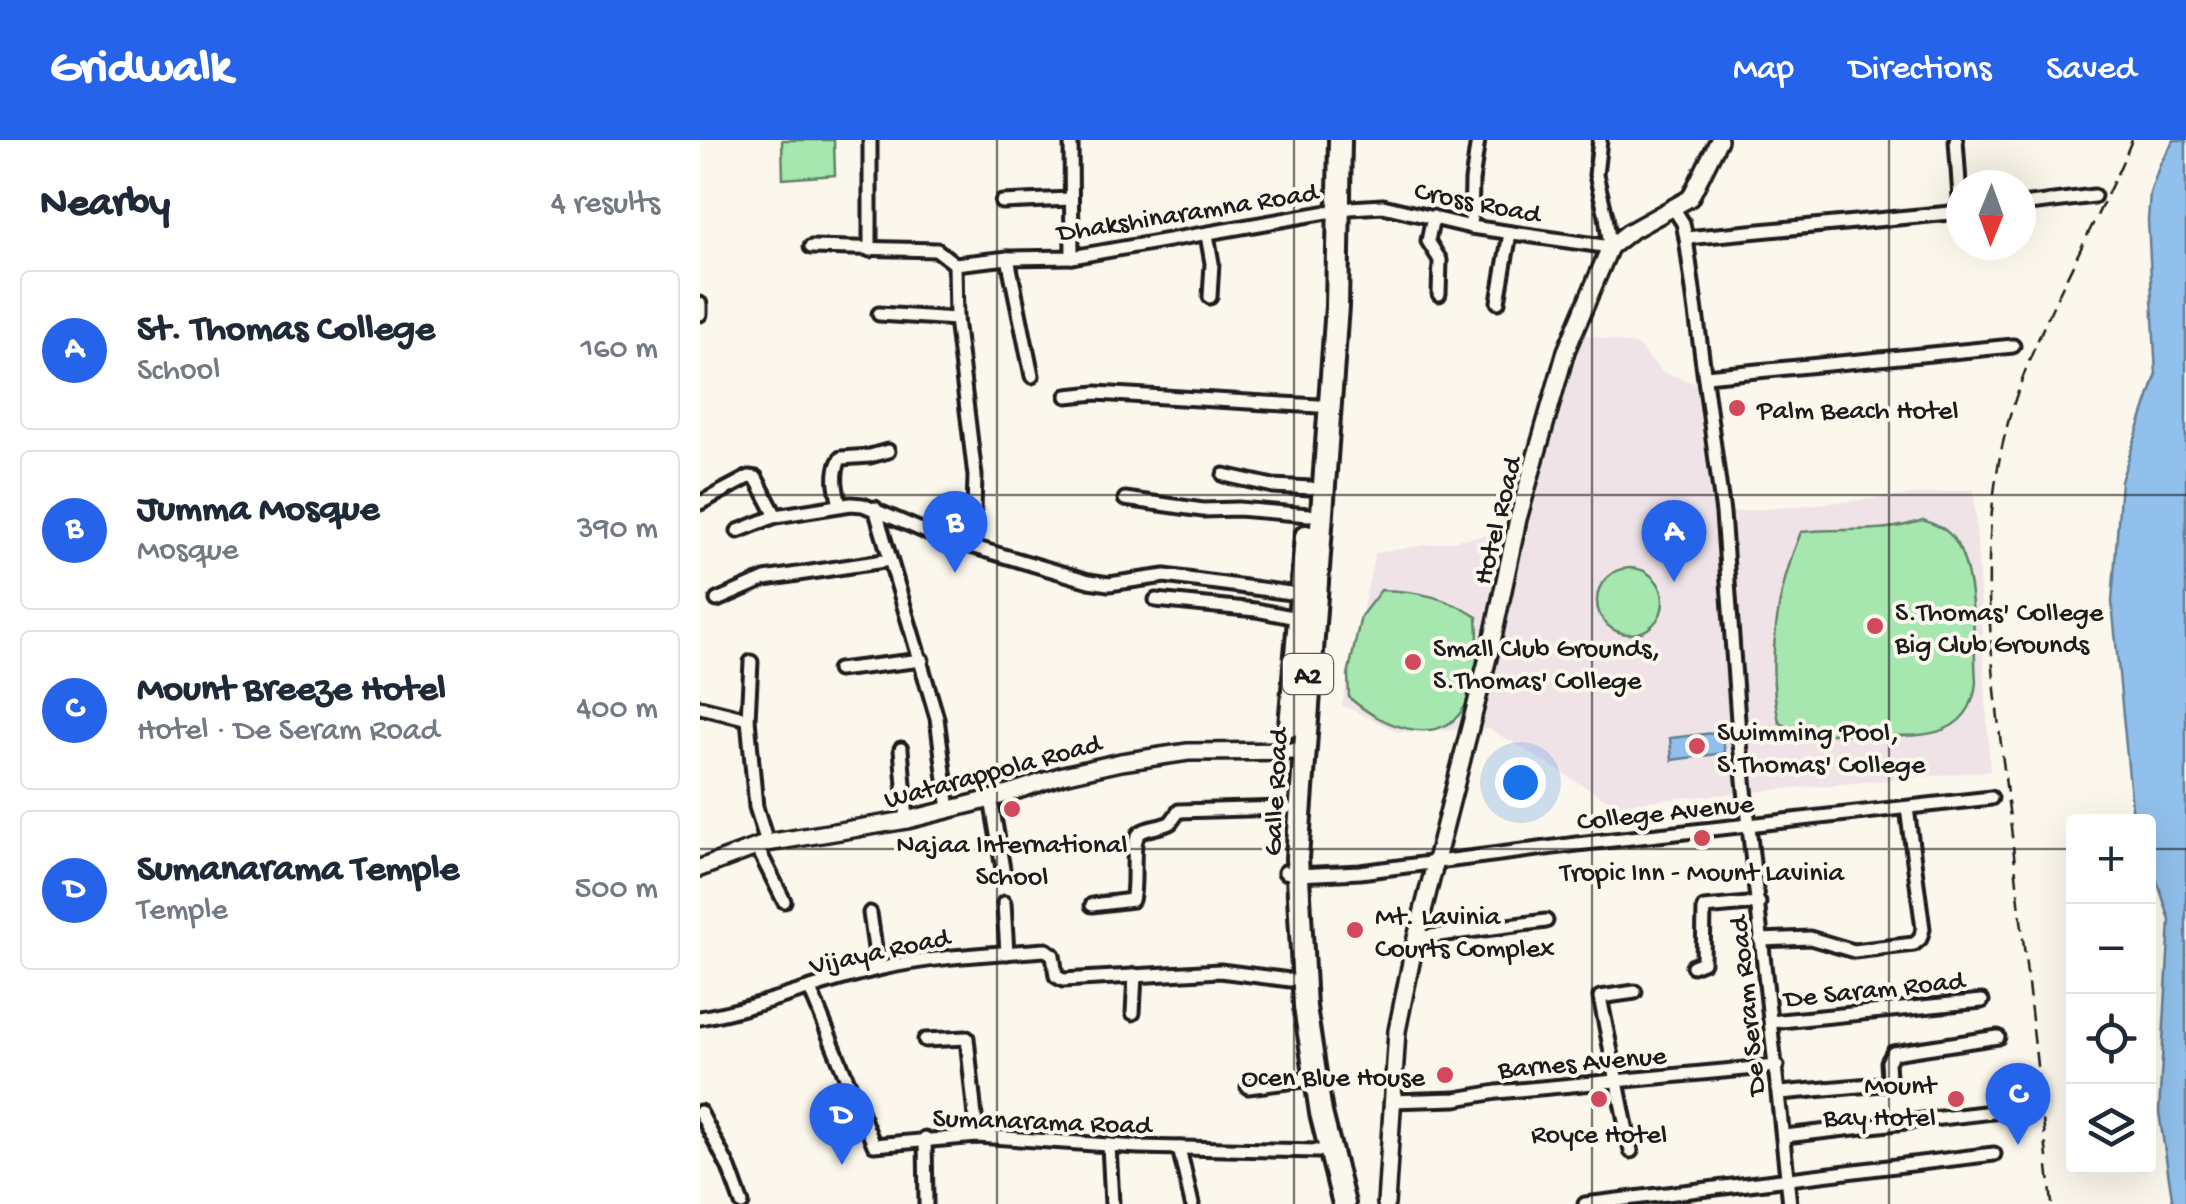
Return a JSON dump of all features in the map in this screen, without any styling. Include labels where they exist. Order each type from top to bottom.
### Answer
[{"type":"highway","name":"Galle Road","points":[[1329,140],[1337,306],[1296,751],[1286,808],[1310,1047],[1321,1113],[1344,1204]]},
{"type":"highway","name":"Galle Road","points":[[1332,1204],[1304,1080],[1290,980],[1297,618],[1308,595],[1309,515],[1331,212],[1340,140]]},
{"type":"street","points":[[870,140],[870,250]]},
{"type":"street","points":[[1072,140],[1072,257]]},
{"type":"street","points":[[1472,227],[1472,180],[1478,140]]},
{"type":"street","points":[[1600,140],[1596,175],[1610,247]]},
{"type":"street","points":[[1610,247],[1690,198],[1719,140]]},
{"type":"street","points":[[1956,140],[1958,170]]},
{"type":"street","points":[[2036,203],[2094,196]]},
{"type":"street","points":[[1002,202],[1071,199]]},
{"type":"street","name":"Cross Road","points":[[1331,212],[1384,206],[1472,227],[1610,247]]},
{"type":"street","name":"De Seram Road","points":[[1674,209],[1686,238],[1723,513],[1739,734],[1790,1204]]},
{"type":"street","name":"Dhakshinaramna Road","points":[[811,247],[937,250],[955,264],[1072,257],[1331,212]]},
{"type":"street","points":[[1686,238],[1946,213]]},
{"type":"street","points":[[1433,217],[1428,241],[1440,260],[1439,294]]},
{"type":"street","points":[[1498,302],[1510,233]]},
{"type":"street","points":[[1207,234],[1212,263],[1210,296]]},
{"type":"street","name":"Hotel Road","points":[[1386,1204],[1397,1030],[1433,864],[1492,642],[1518,519],[1566,351],[1610,247]]},
{"type":"street","points":[[1008,258],[1032,376]]},
{"type":"street","points":[[955,264],[956,319],[974,476],[973,545]]},
{"type":"street","points":[[700,304],[700,314]]},
{"type":"street","points":[[878,314],[956,319]]},
{"type":"street","points":[[1706,376],[2014,346]]},
{"type":"street","points":[[1068,396],[1096,393],[1318,406]]},
{"type":"street","points":[[840,505],[835,484],[841,458],[888,451]]},
{"type":"street","points":[[1224,474],[1273,486],[1311,488]]},
{"type":"street","points":[[700,503],[749,477],[756,478],[776,516]]},
{"type":"street","points":[[1125,500],[1203,510],[1309,515]]},
{"type":"street","points":[[738,531],[776,516],[851,504],[875,508],[933,536],[1089,582],[1109,584],[1165,576],[1308,595]]},
{"type":"street","points":[[875,508],[937,718],[949,810]]},
{"type":"street","points":[[717,600],[764,579],[890,560]]},
{"type":"street","points":[[1156,600],[1297,618]]},
{"type":"street","points":[[838,670],[922,660]]},
{"type":"street","points":[[751,662],[748,719],[756,807],[762,846],[784,900]]},
{"type":"street","points":[[700,707],[748,719]]},
{"type":"street","points":[[901,749],[907,820]]},
{"type":"street","name":"Watarappola Road","points":[[700,868],[762,846],[907,820],[1121,762],[1188,752],[1296,751]]},
{"type":"street","name":"College Avenue","points":[[1291,874],[1433,864],[1991,798]]},
{"type":"street","points":[[991,799],[1002,869]]},
{"type":"street","points":[[1092,905],[1132,900],[1136,871],[1134,840],[1141,831],[1172,822],[1179,811],[1286,808]]},
{"type":"street","points":[[1760,940],[1810,938],[1854,951],[1914,944],[1920,939],[1923,929],[1907,808]]},
{"type":"street","points":[[1004,903],[1007,953]]},
{"type":"street","points":[[1694,966],[1703,962],[1704,908],[1759,903]]},
{"type":"street","points":[[870,913],[878,969]]},
{"type":"street","points":[[1416,938],[1546,921]]},
{"type":"street","name":"Vijaya Road","points":[[700,1018],[748,1010],[878,969],[942,957],[1046,950],[1053,955],[1056,976],[1064,980],[1220,971],[1290,980]]},
{"type":"street","points":[[1133,1013],[1135,975]]},
{"type":"street","name":"Sumanarama Road","points":[[810,989],[874,1146],[977,1136],[1318,1152]]},
{"type":"street","points":[[1631,1150],[1600,997],[1635,992]]},
{"type":"street","name":"De Saram Road","points":[[1771,1022],[1982,1001]]},
{"type":"street","points":[[924,1040],[967,1038],[977,1136]]},
{"type":"street","points":[[1780,1093],[1882,1084],[1889,1078],[1888,1062],[1894,1052],[1998,1038]]},
{"type":"street","name":"Barnes Avenue","points":[[1391,1101],[1456,1099],[1777,1066]]},
{"type":"street","points":[[1248,1087],[1304,1080]]},
{"type":"street","points":[[1785,1136],[2010,1110]]},
{"type":"street","points":[[700,1112],[742,1204]]},
{"type":"street","points":[[926,1138],[926,1204]]},
{"type":"street","points":[[700,1148],[715,1140]]},
{"type":"street","points":[[1109,1145],[1112,1204]]},
{"type":"street","points":[[1179,1148],[1192,1204]]},
{"type":"street","points":[[1585,1204],[1994,1154]]},
{"type":"shaded area","points":[[1577,333],[1637,345],[1662,372],[1707,387],[1723,513],[1974,489],[1990,771],[1614,804],[1490,729],[1398,732],[1342,705],[1375,553],[1519,530]]},
{"type":"green space","points":[[782,140],[834,140],[835,175],[783,179]]},
{"type":"green space","name":"S.Thomas' College Big Club Grounds","points":[[1923,520],[1945,530],[1956,542],[1969,579],[1976,682],[1972,702],[1963,717],[1935,732],[1900,736],[1810,733],[1779,722],[1774,675],[1776,626],[1801,532],[1877,529]]},
{"type":"green space","points":[[1630,568],[1653,578],[1663,601],[1653,624],[1630,634],[1607,624],[1597,601],[1607,578]]},
{"type":"green space","name":"Small Club Grounds, S.Thomas' College","points":[[1381,590],[1431,596],[1477,617],[1476,664],[1469,699],[1452,721],[1438,728],[1423,730],[1390,723],[1349,697],[1348,675],[1361,616]]},
{"type":"water","points":[[2174,140],[2186,140],[2186,1204],[2173,1204],[2159,1112],[2170,920],[2156,877],[2156,814],[2134,814],[2132,808],[2112,602],[2121,481],[2156,376],[2148,220],[2150,193]]},
{"type":"water","name":"Swimming Pool, S.Thomas' College","points":[[1722,732],[1725,753],[1672,760],[1670,738]]},
{"type":"railway","points":[[2052,1204],[1994,675],[1989,568],[1992,515],[1999,462],[2024,374],[2132,140]]},
{"type":"place","name":"Palm Beach Hotel","points":[[1737,408]]},
{"type":"place","name":"Jumma Mosque","points":[[955,573]]},
{"type":"place","name":"St. Thomas College","points":[[1674,582]]},
{"type":"place","name":"S.Thomas' College Big Club Grounds","points":[[1875,626]]},
{"type":"place","name":"Small Club Grounds, S.Thomas' College","points":[[1413,662]]},
{"type":"place","name":"Swimming Pool, S.Thomas' College","points":[[1697,746]]},
{"type":"place","name":"Najaa International School","points":[[1012,809]]},
{"type":"place","name":"Tropic Inn - Mount Lavinia","points":[[1702,838]]},
{"type":"place","name":"Mt. Lavinia Courts Complex","points":[[1355,930]]},
{"type":"place","name":"Ocen Blue House","points":[[1445,1075]]},
{"type":"place","name":"Royce Hotel","points":[[1599,1099]]},
{"type":"place","name":"Mount Bay Hotel","points":[[1956,1099]]},
{"type":"place","name":"Mount Breeze Hotel","points":[[2018,1145]]},
{"type":"place","name":"Sumanarama Temple","points":[[842,1165]]}]
